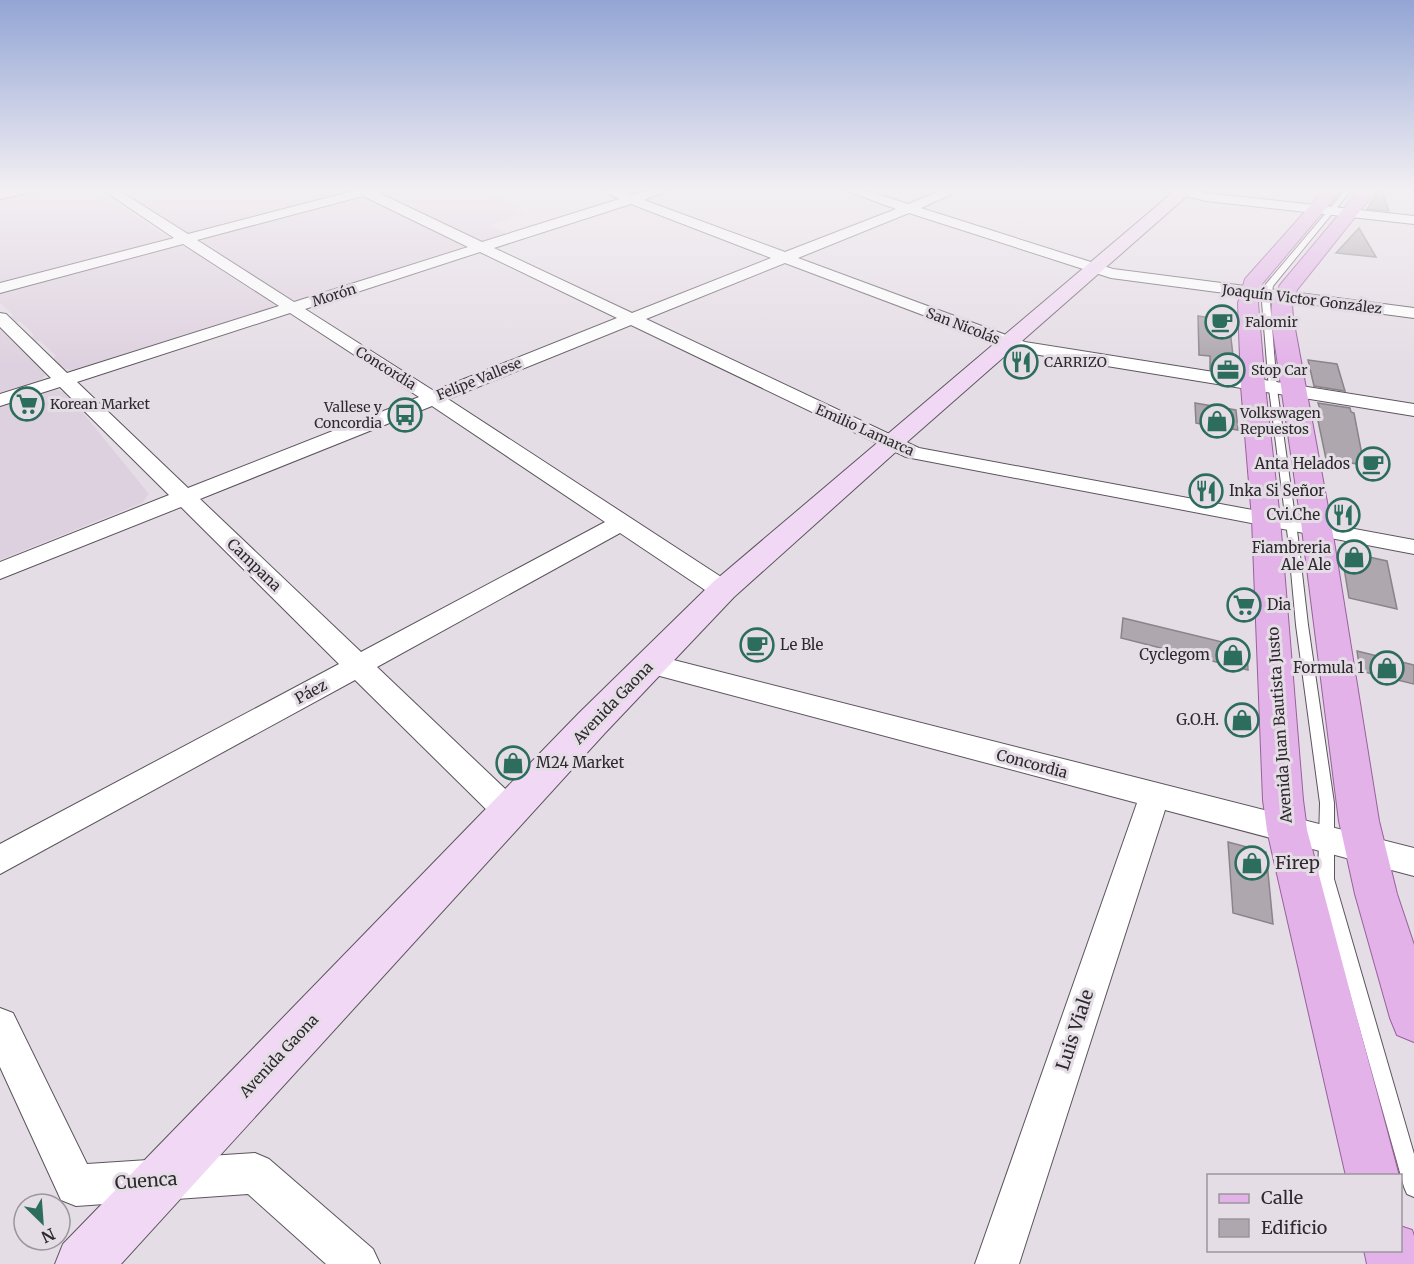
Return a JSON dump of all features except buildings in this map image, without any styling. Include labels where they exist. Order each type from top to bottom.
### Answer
[{"type":"main road","name":"Avenida Gaona","points":[[83,1264],[508,812],[723,590],[1117,247]]},
{"type":"main road","points":[[1293,247],[1252,283],[1266,294],[1287,289],[1312,247]]},
{"type":"main road","name":"Avenida Juan Bautista Justo","points":[[1266,294],[1282,318],[1274,389],[1291,524],[1359,821],[1326,840]]},
{"type":"main road","name":"Avenida Juan Bautista Justo","points":[[1266,294],[1274,389],[1291,524],[1283,800],[1326,840],[1376,894],[1414,1018]]},
{"type":"main road","name":"Avenida Juan Bautista Justo","points":[[1326,840],[1373,1174]]},
{"type":"street","points":[[0,288],[156,247]]},
{"type":"street","name":"Concordia","points":[[198,247],[434,398],[723,590]]},
{"type":"street","name":"Morón","points":[[0,400],[485,247]]},
{"type":"street","name":"San Nicolás","points":[[754,247],[1034,351],[1414,410]]},
{"type":"street","name":"Felipe Vallese","points":[[0,571],[811,247]]},
{"type":"street","name":"Joaquín Victor González","points":[[1029,247],[1094,268],[1122,274],[1414,313]]},
{"type":"street","name":"Emilio Lamarca","points":[[482,248],[890,443],[927,457],[1414,547]]},
{"type":"street","name":"Campana","points":[[0,318],[508,812]]},
{"type":"street","name":"Páez","points":[[0,860],[621,523]]},
{"type":"street","name":"Concordia","points":[[650,664],[1414,862]]},
{"type":"street","name":"Luis Viale","points":[[997,1264],[1154,796]]},
{"type":"street","name":"Cuenca","points":[[0,1026],[76,1185],[255,1173],[358,1264]]},
{"type":"lane","points":[[1326,840],[1326,879],[1414,1187]]},
{"type":"shaded area","points":[[0,247],[137,247],[0,285]]},
{"type":"shaded area","points":[[173,247],[184,247],[274,304],[275,307],[74,371],[62,368],[53,359],[56,356],[40,341],[34,342],[31,338],[34,335],[21,322],[14,322],[10,318],[13,315],[0,303],[0,292]]},
{"type":"shaded area","points":[[208,247],[463,247],[299,300],[290,299]]},
{"type":"shaded area","points":[[0,329],[46,375],[35,385],[0,396]]},
{"type":"shaded area","points":[[58,390],[67,393],[149,494],[142,503],[0,560],[0,405],[46,391]]},
{"type":"place","name":"Falomir","points":[[1222,322]]},
{"type":"place","name":"CARRIZO","points":[[1021,362]]},
{"type":"place","name":"Stop Car","points":[[1228,370]]},
{"type":"place","name":"Korean Market","points":[[27,404]]},
{"type":"place","name":"Vallese y Concordia","points":[[405,415]]},
{"type":"place","name":"Volkswagen Repuestos","points":[[1217,421]]},
{"type":"place","name":"Anta Helados","points":[[1373,464]]},
{"type":"place","name":"Inka Si Señor","points":[[1206,491]]},
{"type":"place","name":"Cvi.Che","points":[[1343,515]]},
{"type":"place","name":"Fiambreria Ale Ale","points":[[1354,557]]},
{"type":"place","name":"Dia","points":[[1244,605]]},
{"type":"place","name":"Le Ble","points":[[757,645]]},
{"type":"place","name":"Cyclegom","points":[[1233,655]]},
{"type":"place","name":"Formula 1","points":[[1387,668]]},
{"type":"place","name":"G.O.H.","points":[[1242,720]]},
{"type":"place","name":"M24 Market","points":[[513,763]]},
{"type":"place","name":"Firep","points":[[1252,863]]}]
